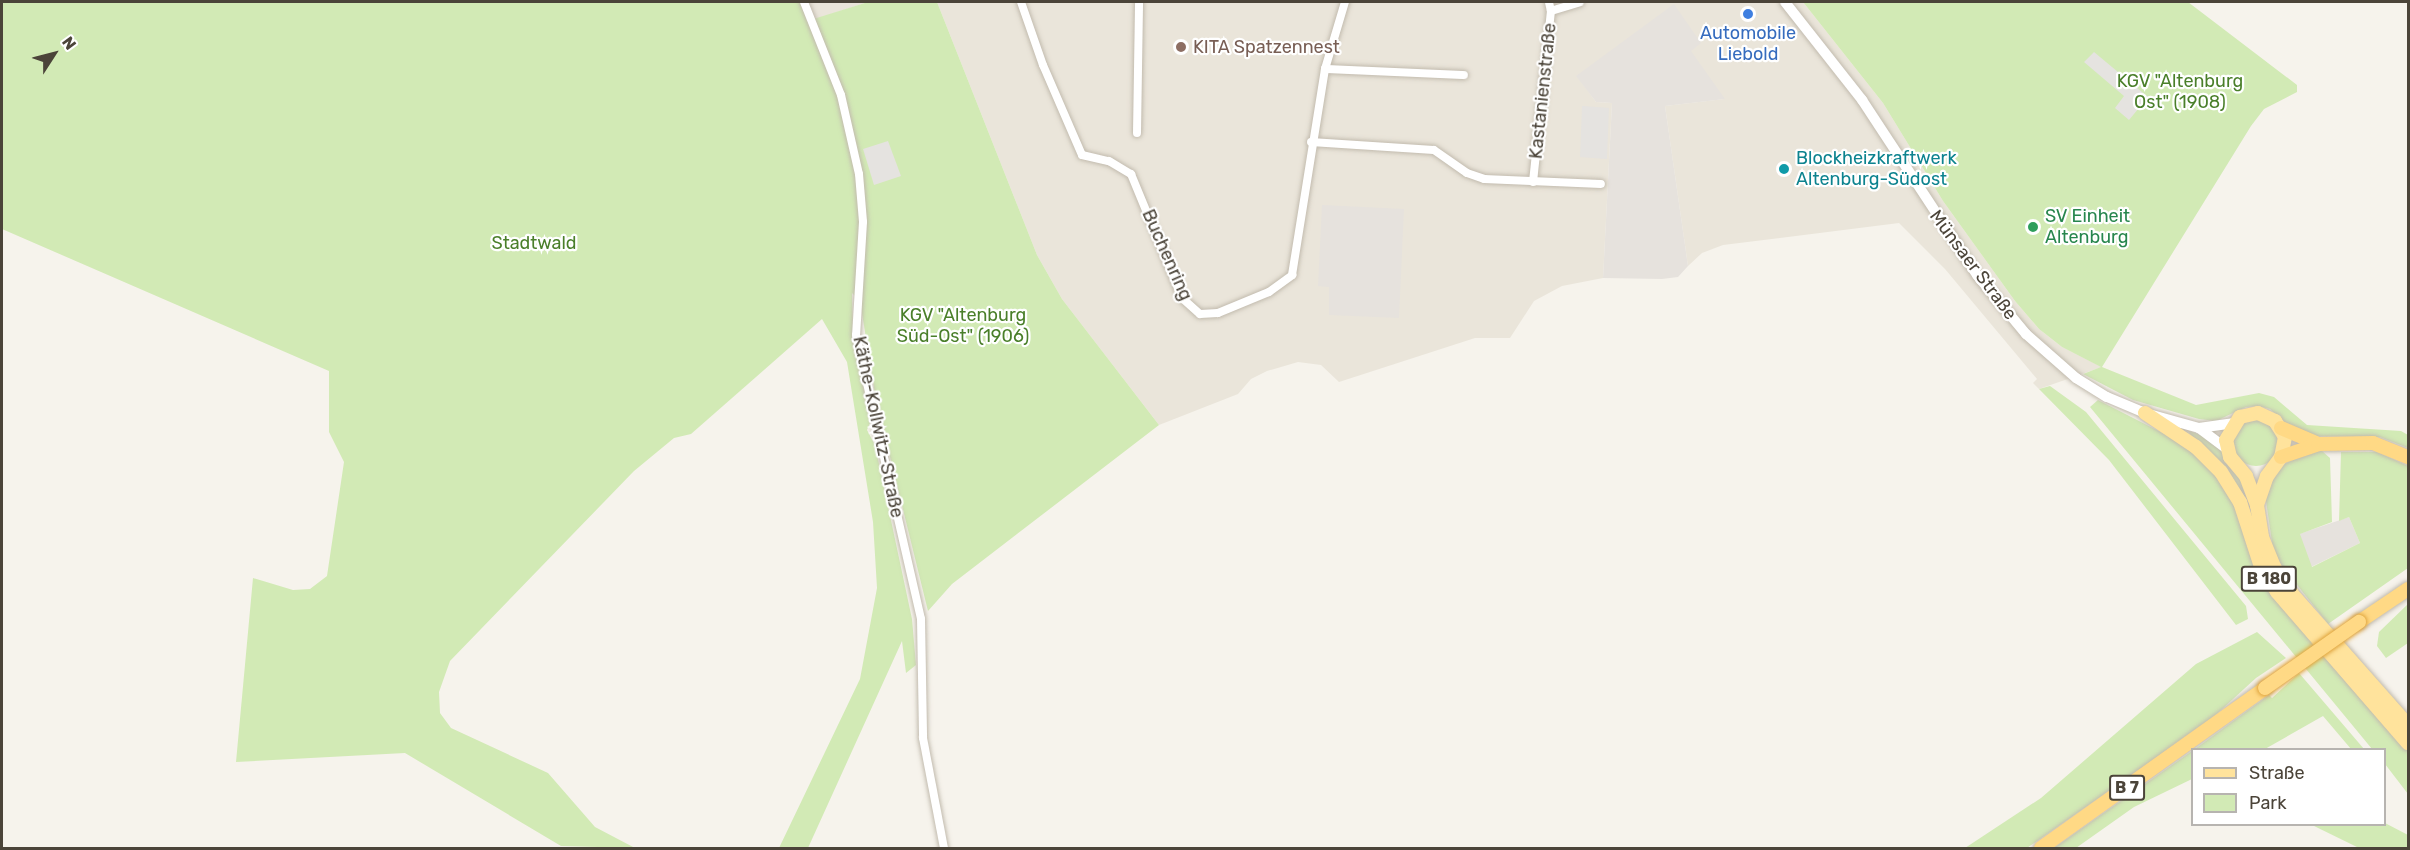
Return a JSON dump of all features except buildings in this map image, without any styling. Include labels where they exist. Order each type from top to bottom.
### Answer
[{"type":"highway","points":[[2281,428],[2319,444]]},
{"type":"highway","points":[[2277,462],[2319,444],[2373,443],[2409,457]]},
{"type":"highway","name":"B 7","points":[[2041,849],[2265,688],[2409,589]]},
{"type":"main road","name":"B 180","points":[[2145,413],[2183,437],[2221,472],[2240,502],[2261,567],[2277,592],[2409,743]]},
{"type":"main road","points":[[2257,505],[2277,462],[2285,437],[2281,428],[2258,413],[2233,423],[2227,449],[2242,469],[2257,472],[2277,462]]},
{"type":"main road","name":"B 180","points":[[2242,469],[2257,505],[2266,550],[2292,594],[2409,725]]},
{"type":"street","name":"Käthe-Kollwitz-Straße","points":[[804,2],[841,95],[859,174],[863,222],[856,335],[924,644],[923,738],[944,849]]},
{"type":"street","name":"Buchenring","points":[[1021,2],[1043,65],[1083,155],[1109,161],[1131,174],[1182,298],[1200,314],[1218,313],[1269,292],[1292,275],[1311,141],[1325,69],[1345,2]]},
{"type":"street","points":[[1137,133],[1139,2]]},
{"type":"street","name":"Kastanienstraße","points":[[1533,182],[1551,11],[1549,2]]},
{"type":"street","points":[[1551,11],[1580,2]]},
{"type":"street","name":"Münsaer Straße","points":[[1785,2],[1862,100],[1977,274],[2026,334],[2076,378],[2145,413],[2199,428],[2227,449]]},
{"type":"street","points":[[1325,69],[1464,75]]},
{"type":"street","name":"Kastanienstraße","points":[[1311,141],[1434,150],[1467,173],[1484,179],[1601,184]]},
{"type":"street","name":"Münsaer Straße","points":[[2199,428],[2233,423]]},
{"type":"shaded area","points":[[800,2],[868,2],[807,22]]},
{"type":"shaded area","points":[[937,2],[1803,2],[1883,103],[1943,201],[2015,301],[2039,329],[2062,347],[2102,367],[2039,389],[2033,383],[2037,379],[1945,269],[1899,223],[1723,245],[1702,253],[1688,266],[1665,106],[1724,99],[1577,76],[1596,102],[1612,103],[1603,278],[1562,286],[1534,301],[1510,338],[1475,338],[1339,382],[1321,365],[1298,362],[1267,371],[1251,379],[1238,394],[1159,425],[1062,299],[1037,255]]},
{"type":"shaded area","points":[[1674,4],[1701,43],[1691,51],[1725,99],[1665,106],[1688,266],[1678,277],[1603,278],[1612,103],[1596,102],[1576,76]]},
{"type":"shaded area","points":[[2094,52],[2148,97],[2129,120],[2115,108],[2124,96],[2084,62]]},
{"type":"shaded area","points":[[1582,106],[1609,108],[1607,159],[1580,157]]},
{"type":"shaded area","points":[[888,141],[901,176],[874,185],[863,149]]},
{"type":"shaded area","points":[[1322,205],[1404,209],[1399,318],[1329,315],[1329,287],[1318,286]]},
{"type":"shaded area","points":[[2349,517],[2360,543],[2311,567],[2299,534]]},
{"type":"green space","name":"Stadtwald","points":[[2,2],[800,2],[807,21],[868,2],[937,2],[1037,255],[1062,299],[1159,425],[952,584],[928,611],[876,400],[860,301],[852,293],[853,331],[870,423],[867,430],[875,445],[912,619],[916,665],[906,673],[902,641],[808,848],[779,848],[860,679],[877,588],[873,522],[847,362],[822,319],[691,434],[674,438],[634,471],[450,661],[439,692],[440,713],[451,728],[548,773],[595,827],[635,848],[561,846],[405,753],[236,762],[253,578],[293,590],[310,589],[327,576],[344,462],[329,432],[329,371],[2,229]]},
{"type":"green space","name":"KGV \"Altenburg Ost\" (1908)","points":[[1803,2],[2188,2],[2297,85],[2297,92],[2264,109],[2251,126],[2102,367],[2196,405],[2259,393],[2274,397],[2307,425],[2401,431],[2408,435],[2408,448],[2380,437],[2314,436],[2289,426],[2270,409],[2259,406],[2246,407],[2216,421],[2199,419],[2133,400],[2083,374],[2101,367],[2062,347],[2039,329],[2015,301],[1943,201],[1883,103]]},
{"type":"green space","points":[[2050,386],[2086,412],[2246,606],[2248,619],[2236,625],[2109,460],[2039,389]]},
{"type":"green space","points":[[2098,400],[2180,442],[2211,468],[2408,749],[2408,794],[2386,765],[2386,748],[2371,748],[2090,407]]},
{"type":"green space","points":[[2256,420],[2265,421],[2273,426],[2278,434],[2278,452],[2273,460],[2265,465],[2256,466],[2247,465],[2239,460],[2234,452],[2233,443],[2234,434],[2239,426],[2247,421]]},
{"type":"green space","points":[[2187,430],[2208,438],[2220,449],[2237,472],[2250,502],[2246,502]]},
{"type":"green space","points":[[2322,451],[2330,458],[2332,522],[2300,534],[2312,567],[2360,543],[2349,517],[2339,521],[2341,452],[2377,452],[2408,466],[2408,568],[2328,624],[2282,566],[2273,549],[2266,501],[2266,491],[2282,466],[2303,453]]},
{"type":"green space","points":[[2408,604],[2408,643],[2386,658],[2377,646],[2379,632]]},
{"type":"green space","points":[[2257,632],[2286,658],[2256,678],[2209,721],[2027,848],[1965,848],[2041,798],[2196,664]]},
{"type":"green space","points":[[2299,673],[2363,748],[2350,748],[2323,716],[2267,748],[2196,748],[2269,695],[2272,698]]},
{"type":"green space","points":[[2191,752],[2191,779],[2134,807],[2076,848],[2054,848]]},
{"type":"green space","points":[[2386,824],[2408,835],[2408,848],[2359,848],[2314,826],[2386,826]]},
{"type":"place","name":"Automobile Liebold","points":[[1748,14]]},
{"type":"place","name":"KITA Spatzennest","points":[[1181,47]]},
{"type":"place","name":"Blockheizkraftwerk Altenburg-Südost","points":[[1784,169]]},
{"type":"place","name":"SV Einheit Altenburg","points":[[2033,227]]},
{"type":"park label","name":"KGV \"Altenburg Süd-Ost\" (1906)","points":[[963,326]]}]
